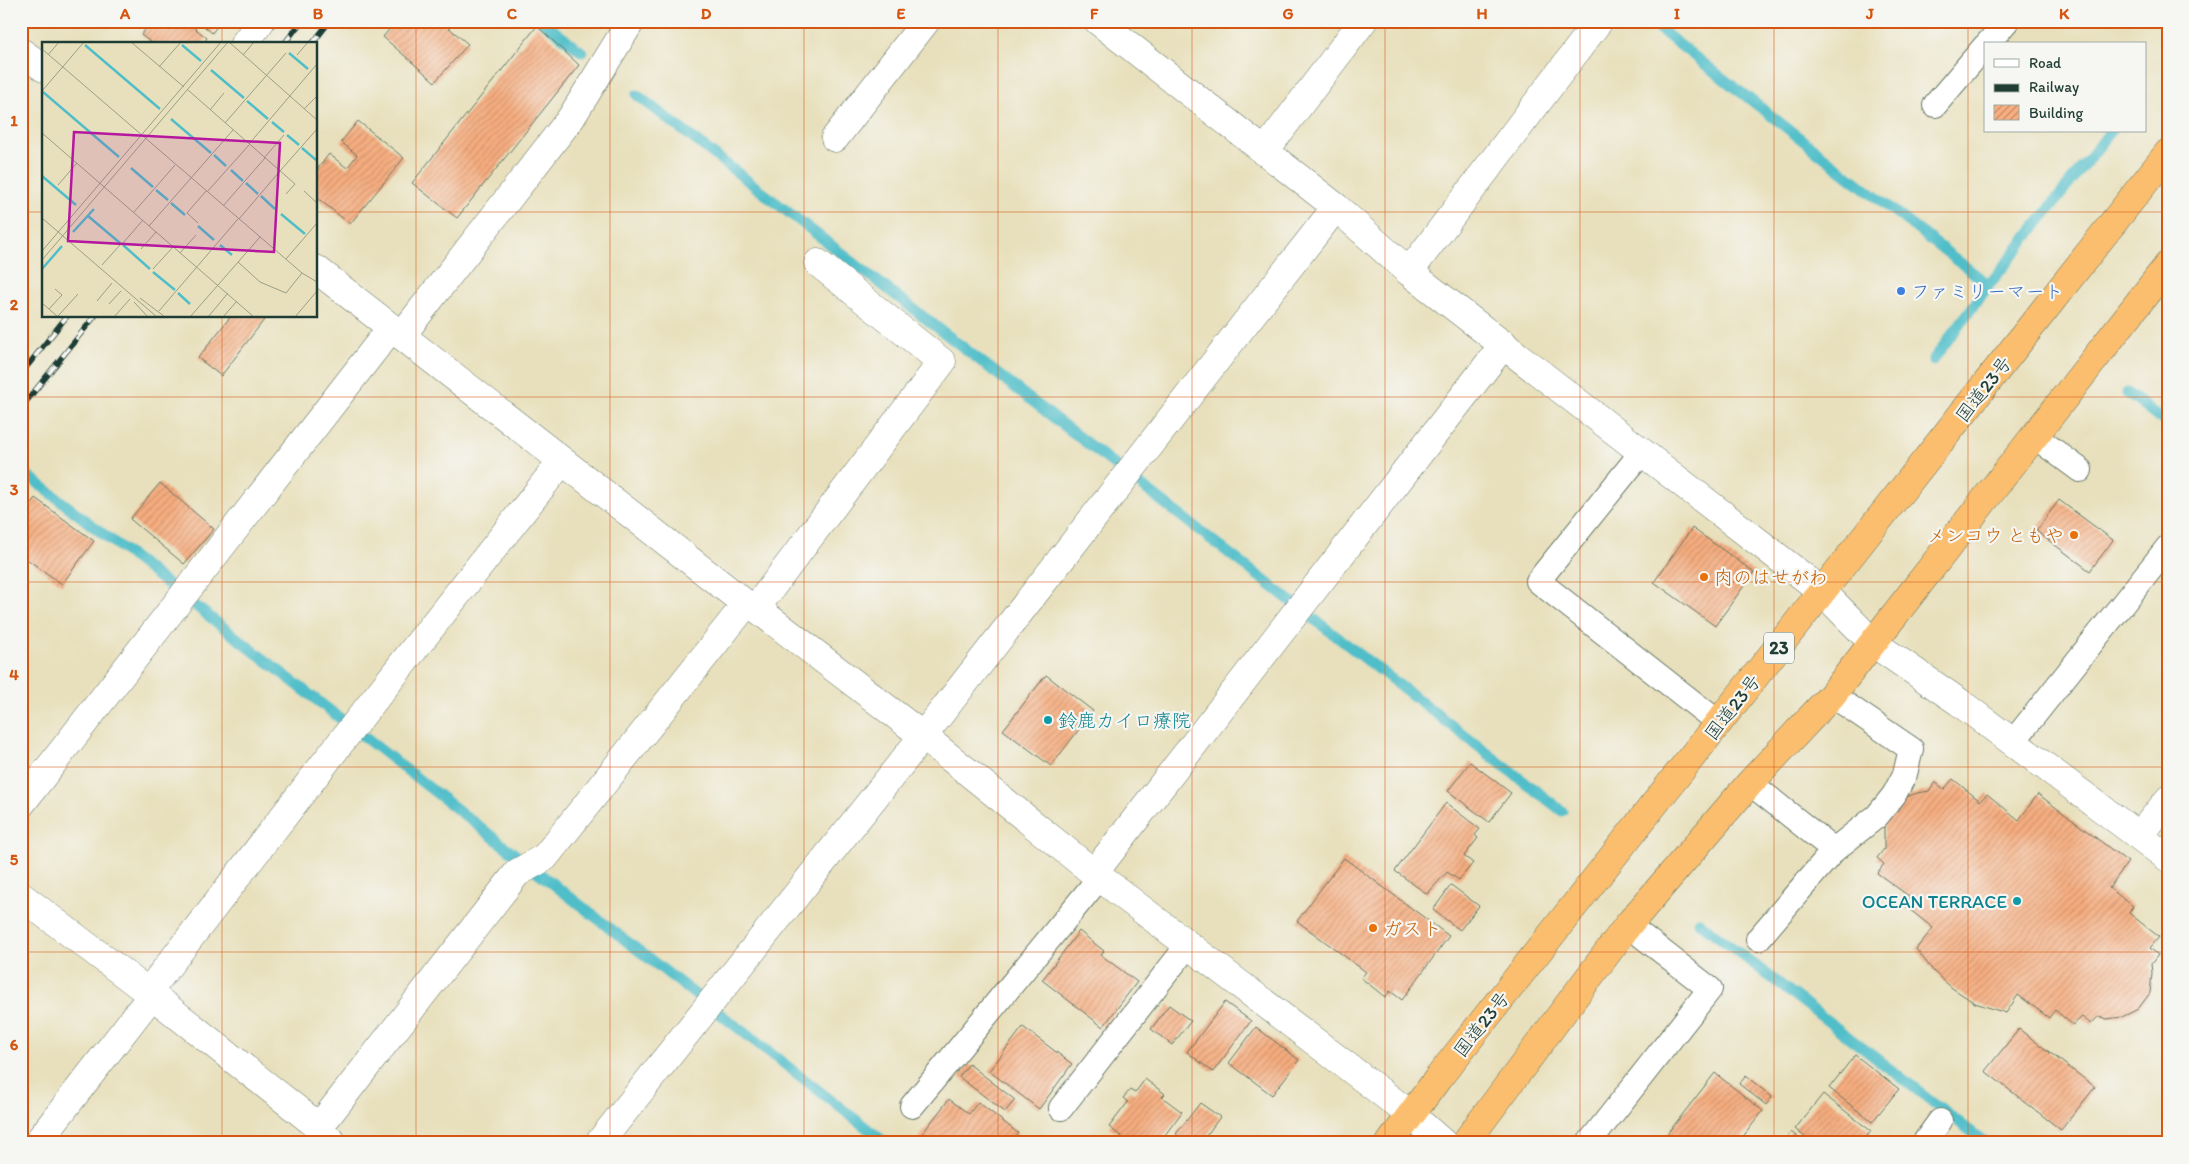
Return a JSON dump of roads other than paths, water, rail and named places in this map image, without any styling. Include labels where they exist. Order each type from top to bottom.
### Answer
[{"type":"highway","name":"国道23号","points":[[1390,1143],[2168,153]]},
{"type":"highway","points":[[1465,1143],[1628,925],[1750,783],[1832,695],[2168,264]]},
{"type":"street","points":[[245,42],[261,21]]},
{"type":"street","points":[[21,804],[169,612],[571,118],[631,21]]},
{"type":"street","points":[[835,138],[926,21]]},
{"type":"street","points":[[1098,21],[1336,207],[1409,272],[1823,592],[1873,643],[2013,742],[2168,858]]},
{"type":"street","points":[[1264,152],[1363,21]]},
{"type":"street","points":[[1409,272],[1599,21]]},
{"type":"street","points":[[21,52],[42,67]]},
{"type":"street","points":[[599,1143],[923,736],[1336,207]]},
{"type":"street","points":[[21,896],[150,993],[324,1137],[517,873],[545,857],[751,606],[942,362],[818,262]]},
{"type":"street","points":[[318,271],[562,462],[923,736],[1097,875],[1411,1115],[1443,1143]]},
{"type":"street","points":[[1097,875],[1309,594],[1504,344]]},
{"type":"street","points":[[37,1143],[342,742],[562,462]]},
{"type":"street","points":[[2139,836],[2168,800]]},
{"type":"lane","points":[[1988,42],[2006,21]]},
{"type":"lane","points":[[1935,105],[1984,47]]},
{"type":"lane","points":[[2034,436],[2080,470]]},
{"type":"lane","points":[[1642,452],[1538,581],[1719,723]]},
{"type":"lane","points":[[2013,742],[2168,547]]},
{"type":"lane","points":[[1758,939],[1834,850],[1877,816],[1894,795],[1905,774],[1911,749],[1832,695]]},
{"type":"lane","points":[[1750,783],[1834,850]]},
{"type":"lane","points":[[912,1106],[1097,875]]},
{"type":"lane","points":[[1589,1143],[1710,989],[1628,925]]},
{"type":"lane","points":[[1060,1108],[1188,945]]},
{"type":"lane","points":[[1924,1143],[1940,1121]]},
{"type":"waterway","points":[[542,21],[582,52]]},
{"type":"waterway","points":[[1649,21],[1989,285]]},
{"type":"waterway","points":[[637,95],[1562,811]]},
{"type":"waterway","points":[[1933,360],[1989,285],[2110,132]]},
{"type":"waterway","points":[[2127,393],[2168,424]]},
{"type":"waterway","points":[[21,470],[886,1143]]},
{"type":"waterway","points":[[1699,922],[1986,1143]]},
{"type":"railway","points":[[286,42],[302,21]]},
{"type":"railway","points":[[314,42],[330,21]]},
{"type":"railway","points":[[21,374],[65,318]]},
{"type":"railway","points":[[21,408],[93,318]]},
{"type":"place","name":"ファミリーマート","points":[[1901,291]]},
{"type":"place","name":"メンコウ ともや","points":[[2074,535]]},
{"type":"place","name":"肉のはせがわ","points":[[1704,577]]},
{"type":"place","name":"鈴鹿カイロ療院","points":[[1048,720]]},
{"type":"place","name":"OCEAN TERRACE","points":[[2017,901]]},
{"type":"place","name":"ガスト","points":[[1373,928]]}]
